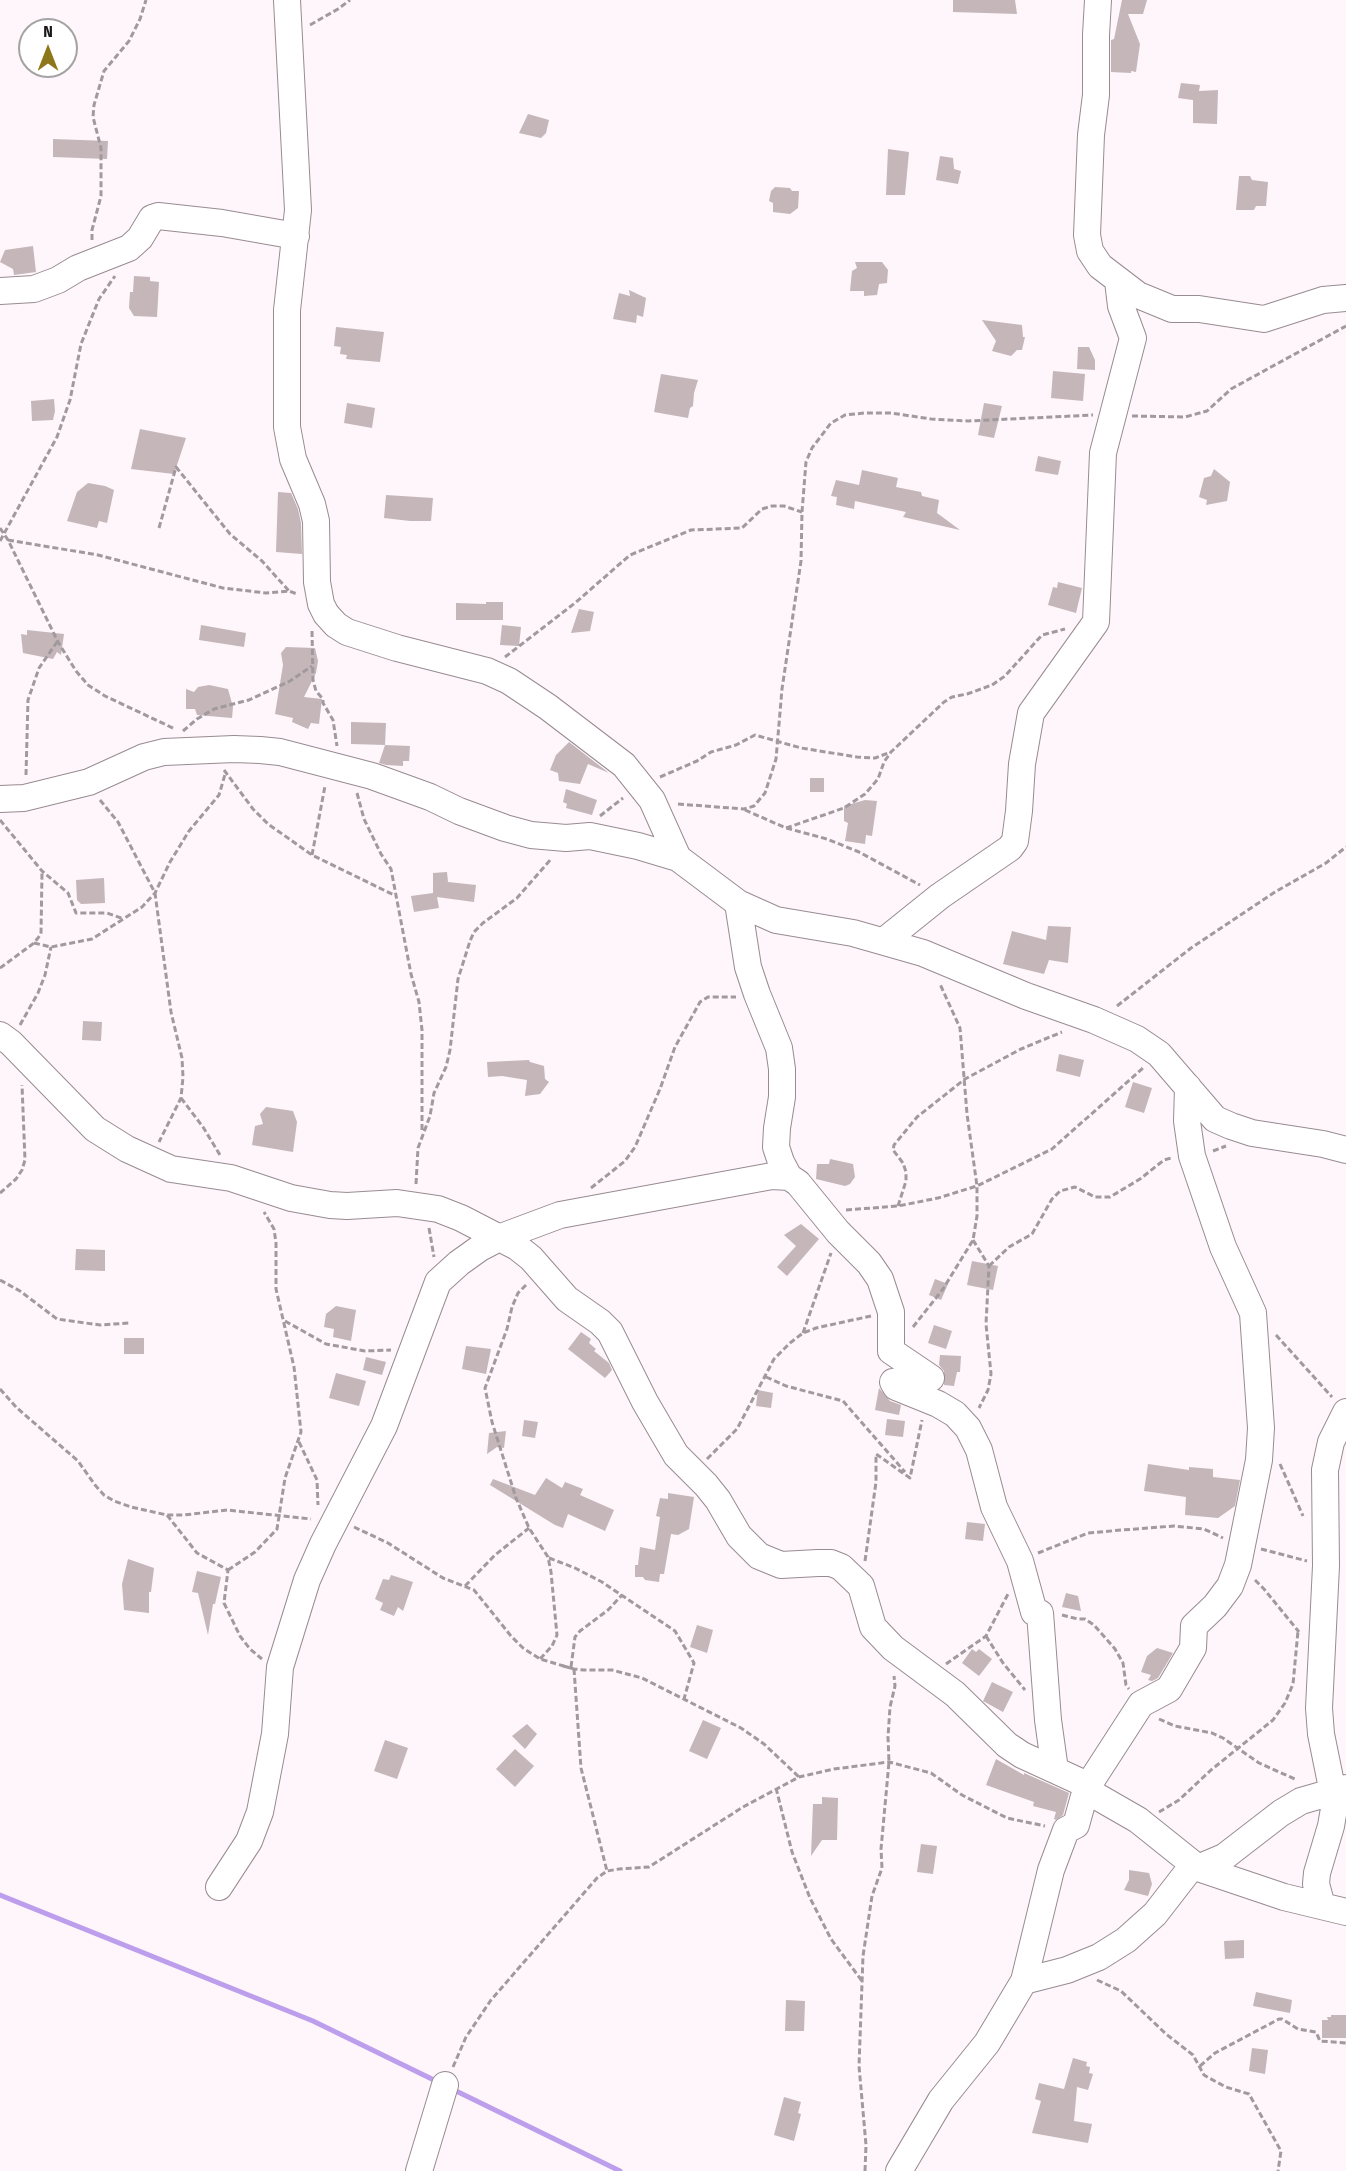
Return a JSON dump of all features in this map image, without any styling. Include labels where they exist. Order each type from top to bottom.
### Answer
[{"type":"street","points":[[287,0],[298,210],[286,310],[287,427],[293,459],[312,504],[316,521],[317,616],[326,614],[336,625],[347,632],[397,648],[487,671],[528,694],[624,765],[647,793],[678,858]]},
{"type":"street","points":[[1098,0],[1096,95],[1091,135],[1087,235],[1090,251],[1100,266],[1138,295],[1172,309],[1199,309],[1264,319],[1323,300],[1346,298]]},
{"type":"street","points":[[0,291],[34,288],[58,280],[78,268],[129,248],[140,238],[152,218],[166,215],[296,236]]},
{"type":"street","points":[[884,940],[940,896],[1010,848],[1015,840],[1022,764],[1031,713],[1096,622],[1104,453],[1134,338],[1121,306],[1118,281]]},
{"type":"street","points":[[12,798],[89,782],[144,757],[164,752],[234,749],[280,752],[400,786],[505,828],[531,835],[612,840],[678,858],[738,903],[776,920],[884,940],[923,953],[1137,1039],[1159,1054],[1215,1119],[1231,1126],[1252,1133],[1323,1144],[1346,1150]]},
{"type":"street","points":[[738,903],[748,967],[779,1048],[782,1097],[776,1147],[781,1162],[789,1177],[798,1183],[820,1212],[869,1263],[884,1288],[891,1312],[891,1351],[931,1378],[893,1382],[896,1387],[938,1404],[955,1414],[969,1428],[979,1450],[994,1507],[1020,1562],[1034,1612],[1040,1613],[1048,1720],[1055,1770]]},
{"type":"street","points":[[11,1044],[95,1129],[127,1149],[171,1168],[231,1178],[291,1198],[330,1205],[397,1203],[438,1209],[461,1218],[517,1247],[542,1270],[567,1299],[600,1322],[610,1332],[676,1455],[718,1500],[747,1546],[759,1556],[781,1565],[831,1563],[841,1567],[861,1586],[873,1627],[893,1648],[955,1694],[1007,1745],[1083,1782],[1086,1789],[1138,1820],[1196,1866],[1266,1892],[1334,1909]]},
{"type":"street","points":[[899,2171],[941,2100],[987,2043],[1024,1981],[1051,1870],[1066,1830],[1076,1825],[1086,1789],[1141,1704],[1169,1689],[1193,1648],[1194,1626],[1215,1606],[1230,1586],[1240,1555],[1259,1460],[1261,1428],[1253,1313],[1223,1247],[1192,1156],[1187,1121],[1188,1087]]},
{"type":"street","points":[[219,1887],[249,1841],[260,1812],[275,1734],[280,1667],[327,1512],[384,1426],[438,1282],[459,1263],[501,1238],[560,1215],[772,1176],[789,1177]]},
{"type":"street","points":[[1334,1909],[1316,1884],[1320,1860],[1334,1814],[1334,1791],[1321,1734],[1319,1708],[1326,1566],[1325,1470],[1331,1442],[1343,1417]]},
{"type":"street","points":[[1024,1981],[1067,1970],[1099,1957],[1126,1940],[1155,1914],[1196,1866],[1224,1857],[1281,1813],[1301,1801],[1334,1791]]},
{"type":"street","points":[[419,2171],[445,2085]]},
{"type":"path","points":[[91,263],[92,230],[101,186],[101,148],[93,117],[94,105],[104,71],[129,41],[146,0]]},
{"type":"path","points":[[290,46],[309,26],[350,0]]},
{"type":"path","points":[[0,541],[57,437],[70,400],[81,344],[99,299],[114,278],[129,248]]},
{"type":"path","points":[[744,809],[754,806],[765,793],[776,759],[782,689],[801,561],[806,462],[812,448],[831,423],[845,415],[891,413],[931,419],[969,421],[1087,414],[1185,417],[1207,411],[1231,389],[1346,326]]},
{"type":"path","points":[[159,528],[176,467],[230,534],[262,561],[289,591],[315,603],[317,616],[312,666],[313,680],[316,691],[323,699],[333,720],[340,768],[312,855]]},
{"type":"path","points":[[487,671],[575,603],[630,555],[691,530],[742,528],[762,509],[772,506],[784,506],[802,512]]},
{"type":"path","points":[[0,528],[9,540],[58,642],[76,671],[88,685],[105,696],[181,732],[214,709],[249,700],[290,681],[312,666]]},
{"type":"path","points":[[9,540],[99,555],[223,588],[266,593],[289,591]]},
{"type":"path","points":[[786,828],[844,808],[865,794],[878,779],[884,762],[891,752],[944,702],[952,697],[992,685],[1005,676],[1042,635],[1096,622]]},
{"type":"path","points":[[12,798],[28,700],[39,668],[58,642]]},
{"type":"path","points":[[647,793],[711,752],[736,745],[755,735],[801,748],[857,757],[875,758],[891,752]]},
{"type":"path","points":[[203,750],[226,772],[253,809],[268,824],[312,855],[396,896]]},
{"type":"path","points":[[340,768],[381,854],[391,869],[420,1011],[422,1134]]},
{"type":"path","points":[[34,943],[51,947],[92,939],[142,907],[155,893],[189,831],[219,795],[226,772]]},
{"type":"path","points":[[89,782],[118,822],[155,893],[171,1012],[182,1058],[181,1098],[171,1122],[149,1159]]},
{"type":"path","points":[[597,818],[626,796],[647,793],[744,809],[786,828],[826,839],[860,852],[940,896]]},
{"type":"path","points":[[0,820],[42,871],[69,893],[76,913],[106,913],[124,919]]},
{"type":"path","points":[[438,1282],[433,1243],[416,1182],[418,1148],[430,1116],[434,1093],[446,1066],[450,1050],[458,979],[474,932],[531,884],[566,838]]},
{"type":"path","points":[[1094,1020],[1111,1010],[1191,948],[1275,892],[1326,863],[1346,847]]},
{"type":"path","points":[[0,968],[34,943],[40,934],[42,871]]},
{"type":"path","points":[[0,1193],[16,1179],[25,1160],[11,1044],[39,993],[51,947]]},
{"type":"path","points":[[891,1351],[922,1317],[956,1269],[973,1240],[977,1216],[977,1186],[967,1114],[960,1028],[940,983]]},
{"type":"path","points":[[586,1192],[625,1161],[635,1147],[675,1047],[700,1002],[708,997],[757,994]]},
{"type":"path","points":[[898,1206],[906,1181],[906,1172],[894,1149],[896,1141],[917,1117],[965,1079],[1021,1049],[1063,1032]]},
{"type":"path","points":[[820,1212],[898,1206],[938,1198],[977,1186],[1052,1149],[1159,1054]]},
{"type":"path","points":[[181,1098],[216,1148],[231,1178]]},
{"type":"path","points":[[989,1266],[1010,1247],[1032,1234],[1052,1198],[1060,1191],[1075,1187],[1095,1197],[1110,1197],[1164,1161],[1192,1156]]},
{"type":"path","points":[[264,1210],[275,1236],[276,1289],[294,1367],[301,1420],[299,1442],[285,1478],[277,1529],[265,1543],[228,1570],[224,1603],[240,1636],[257,1656],[280,1667]]},
{"type":"path","points":[[803,1334],[838,1232]]},
{"type":"path","points":[[969,1428],[988,1390],[991,1374],[986,1324],[989,1266],[973,1240]]},
{"type":"path","points":[[540,1659],[552,1646],[557,1635],[548,1557],[529,1528],[516,1498],[492,1422],[485,1388],[519,1293],[542,1270]]},
{"type":"path","points":[[0,1280],[20,1291],[57,1319],[100,1325],[129,1323]]},
{"type":"path","points":[[693,1473],[737,1429],[774,1359],[803,1334],[816,1328],[891,1312]]},
{"type":"path","points":[[1253,1313],[1329,1393],[1343,1417]]},
{"type":"path","points":[[283,1320],[326,1344],[383,1352],[413,1347]]},
{"type":"path","points":[[766,1377],[786,1386],[843,1401],[910,1478]]},
{"type":"path","points":[[0,1389],[16,1407],[78,1461],[104,1495],[114,1502],[167,1515],[227,1510],[302,1519],[327,1512],[388,1543],[443,1578],[474,1590],[499,1623],[523,1648],[540,1659],[573,1668],[627,1673],[642,1678],[741,1728],[764,1744],[799,1777]]},
{"type":"path","points":[[910,1478],[924,1411]]},
{"type":"path","points":[[299,1442],[327,1512]]},
{"type":"path","points":[[861,1586],[873,1505],[876,1454],[910,1478]]},
{"type":"path","points":[[1279,1461],[1304,1517]]},
{"type":"path","points":[[167,1515],[197,1553],[228,1570]]},
{"type":"path","points":[[1020,1562],[1089,1533],[1174,1526],[1204,1528],[1240,1555],[1298,1631],[1322,1654]]},
{"type":"path","points":[[465,1586],[495,1554],[529,1528]]},
{"type":"path","points":[[1240,1555],[1326,1566]]},
{"type":"path","points":[[548,1557],[575,1568],[622,1595],[675,1631],[694,1664],[684,1699]]},
{"type":"path","points":[[930,1675],[986,1636],[1009,1591]]},
{"type":"path","points":[[607,1871],[581,1768],[573,1668],[575,1637],[609,1610],[622,1595]]},
{"type":"path","points":[[1060,1614],[1078,1619],[1085,1618],[1094,1625],[1115,1649],[1123,1663],[1126,1685],[1141,1704],[1163,1721],[1175,1726],[1212,1733],[1259,1764],[1290,1778],[1334,1791]]},
{"type":"path","points":[[1138,1820],[1169,1808],[1273,1720],[1285,1703],[1293,1684],[1298,1631]]},
{"type":"path","points":[[986,1636],[1003,1663],[1029,1695]]},
{"type":"path","points":[[865,2171],[866,2145],[859,2066],[864,1956],[872,1896],[882,1868],[880,1849],[889,1762],[890,1707],[895,1686],[893,1648]]},
{"type":"path","points":[[445,2085],[466,2037],[490,2000],[597,1878],[607,1871],[650,1867],[776,1788],[799,1777],[834,1769],[889,1762],[931,1773],[962,1796],[1007,1818],[1066,1830]]},
{"type":"path","points":[[776,1788],[792,1852],[810,1898],[831,1939],[863,1983]]},
{"type":"path","points":[[1067,1970],[1103,1981],[1121,1991],[1166,2034],[1193,2055],[1204,2074],[1226,2087],[1244,2091],[1251,2097],[1281,2151],[1278,2171]]},
{"type":"path","points":[[1200,2066],[1215,2053],[1279,2019],[1305,2032],[1316,2032],[1320,2041],[1346,2043]]},
{"type":"building","points":[[953,0],[1015,0],[1017,14],[953,12]]},
{"type":"building","points":[[1122,0],[1147,0],[1143,14],[1128,14],[1140,44],[1136,72],[1131,71],[1131,73],[1111,72],[1111,40],[1114,39]]},
{"type":"building","points":[[1181,83],[1200,85],[1199,91],[1218,90],[1217,124],[1193,123],[1193,100],[1178,98]]},
{"type":"building","points":[[528,114],[549,120],[546,133],[541,138],[519,133]]},
{"type":"building","points":[[53,139],[108,141],[107,159],[53,157]]},
{"type":"building","points":[[888,149],[909,152],[905,195],[886,195]]},
{"type":"building","points":[[940,156],[953,158],[954,169],[961,171],[958,184],[936,180]]},
{"type":"building","points":[[1239,176],[1250,176],[1252,180],[1268,182],[1266,206],[1256,206],[1254,210],[1236,210]]},
{"type":"building","points":[[775,187],[799,191],[798,208],[790,214],[773,212],[773,203],[769,201],[771,191]]},
{"type":"building","points":[[33,246],[36,272],[14,275],[13,269],[0,262],[5,250]]},
{"type":"building","points":[[855,262],[882,262],[888,270],[887,283],[879,284],[877,295],[864,296],[864,291],[850,291],[852,271],[857,268]]},
{"type":"building","points":[[134,276],[150,277],[150,281],[159,282],[157,317],[134,316],[129,308]]},
{"type":"building","points":[[629,290],[646,298],[643,317],[637,315],[636,323],[613,319],[619,293],[630,296]]},
{"type":"building","points":[[982,320],[1022,325],[1023,337],[1025,337],[1022,350],[1017,350],[1011,356],[992,351],[996,341]]},
{"type":"building","points":[[336,327],[384,332],[380,362],[346,359],[347,355],[340,354],[341,347],[334,346]]},
{"type":"building","points":[[1078,347],[1089,347],[1095,360],[1095,370],[1077,369]]},
{"type":"building","points":[[1053,371],[1085,374],[1083,401],[1051,398]]},
{"type":"building","points":[[661,374],[698,380],[688,418],[654,412]]},
{"type":"building","points":[[54,399],[53,420],[32,421],[31,401]]},
{"type":"building","points":[[347,403],[375,408],[372,428],[344,423]]},
{"type":"building","points":[[984,403],[1002,406],[994,438],[978,435]]},
{"type":"building","points":[[140,429],[186,438],[174,474],[131,469]]},
{"type":"building","points":[[1038,456],[1061,461],[1058,475],[1035,471]]},
{"type":"building","points":[[1214,469],[1230,482],[1227,501],[1206,505],[1207,500],[1199,497],[1204,478],[1211,476]]},
{"type":"building","points":[[862,470],[898,478],[896,487],[921,492],[922,496],[939,500],[937,513],[960,530],[903,517],[906,512],[855,501],[854,509],[836,505],[837,497],[831,496],[836,480],[859,485]]},
{"type":"building","points":[[88,483],[114,490],[107,523],[99,521],[97,528],[67,521],[77,492]]},
{"type":"building","points":[[278,492],[291,493],[298,509],[302,554],[276,552]]},
{"type":"building","points":[[386,495],[433,498],[431,521],[384,518]]},
{"type":"building","points":[[1058,582],[1082,588],[1076,613],[1048,605],[1053,587],[1057,588]]},
{"type":"building","points":[[486,602],[503,602],[503,620],[456,620],[456,603],[486,604]]},
{"type":"building","points":[[579,609],[594,612],[590,631],[571,633]]},
{"type":"building","points":[[201,625],[246,633],[244,647],[199,640]]},
{"type":"building","points":[[502,625],[521,627],[519,646],[500,645]]},
{"type":"building","points":[[27,630],[64,634],[61,655],[57,652],[53,659],[23,653],[21,634],[27,635]]},
{"type":"building","points":[[286,647],[315,648],[318,661],[316,673],[304,697],[322,699],[319,724],[311,723],[308,729],[292,722],[293,718],[275,714],[283,665],[281,653]]},
{"type":"building","points":[[209,685],[228,689],[233,707],[232,718],[197,715],[195,709],[186,709],[186,689],[194,692],[198,687]]},
{"type":"building","points":[[351,722],[386,723],[385,745],[351,744]]},
{"type":"building","points":[[569,742],[609,773],[588,764],[580,784],[559,781],[558,773],[550,770],[556,755]]},
{"type":"building","points":[[385,745],[410,746],[409,761],[403,761],[403,766],[379,763]]},
{"type":"building","points":[[810,778],[824,778],[824,792],[810,792]]},
{"type":"building","points":[[566,789],[597,800],[592,815],[566,808],[567,804],[563,802]]},
{"type":"building","points":[[865,800],[877,801],[872,836],[866,835],[865,844],[845,841],[848,823],[844,821],[844,806]]},
{"type":"building","points":[[447,872],[448,882],[476,885],[474,902],[437,897],[439,908],[414,912],[411,896],[433,893],[433,873]]},
{"type":"building","points":[[104,878],[105,903],[81,904],[77,900],[76,880]]},
{"type":"building","points":[[1048,926],[1071,927],[1068,963],[1049,960],[1044,974],[1003,964],[1012,931],[1046,940]]},
{"type":"building","points":[[83,1021],[102,1022],[101,1041],[82,1040]]},
{"type":"building","points":[[1059,1054],[1084,1060],[1080,1077],[1056,1071]]},
{"type":"building","points":[[529,1060],[544,1066],[545,1079],[549,1082],[540,1094],[525,1096],[527,1080],[502,1076],[488,1077],[487,1062]]},
{"type":"building","points":[[1133,1082],[1152,1088],[1144,1113],[1125,1107]]},
{"type":"building","points":[[266,1107],[293,1111],[297,1122],[293,1152],[252,1145],[255,1126],[263,1124],[260,1114]]},
{"type":"building","points":[[830,1159],[853,1164],[855,1177],[850,1184],[845,1186],[816,1179],[817,1164],[829,1164]]},
{"type":"building","points":[[801,1224],[819,1239],[787,1276],[777,1267],[796,1246],[784,1235]]},
{"type":"building","points":[[76,1249],[105,1250],[105,1271],[75,1270]]},
{"type":"building","points":[[972,1261],[998,1266],[993,1290],[967,1285]]},
{"type":"building","points":[[935,1279],[948,1284],[941,1300],[929,1295]]},
{"type":"building","points":[[336,1306],[356,1310],[351,1341],[333,1337],[334,1329],[324,1327],[326,1314]]},
{"type":"building","points":[[934,1325],[952,1331],[946,1349],[928,1343]]},
{"type":"building","points":[[581,1332],[591,1339],[589,1343],[596,1349],[594,1351],[609,1363],[612,1370],[605,1378],[568,1349]]},
{"type":"building","points":[[124,1338],[144,1338],[144,1354],[124,1354]]},
{"type":"building","points":[[466,1346],[491,1349],[486,1374],[462,1369]]},
{"type":"building","points":[[940,1355],[961,1356],[960,1372],[957,1372],[954,1386],[944,1385],[944,1371],[939,1365]]},
{"type":"building","points":[[366,1357],[386,1362],[382,1375],[363,1370]]},
{"type":"building","points":[[336,1373],[366,1381],[359,1406],[329,1398]]},
{"type":"building","points":[[879,1388],[890,1401],[901,1405],[899,1415],[875,1410]]},
{"type":"building","points":[[758,1390],[773,1393],[771,1408],[756,1406]]},
{"type":"building","points":[[887,1419],[905,1421],[903,1437],[885,1435]]},
{"type":"building","points":[[524,1420],[538,1422],[535,1438],[522,1436]]},
{"type":"building","points":[[506,1431],[504,1448],[497,1447],[487,1454],[489,1433]]},
{"type":"building","points":[[1148,1464],[1189,1470],[1189,1467],[1213,1469],[1213,1477],[1240,1480],[1235,1506],[1218,1518],[1185,1515],[1186,1497],[1144,1491]]},
{"type":"building","points":[[546,1478],[562,1488],[565,1482],[583,1489],[580,1495],[614,1510],[605,1531],[568,1514],[563,1528],[555,1525],[490,1485],[493,1479],[535,1495]]},
{"type":"building","points":[[668,1493],[694,1497],[689,1529],[678,1535],[671,1534],[664,1574],[660,1574],[659,1582],[635,1577],[635,1565],[638,1565],[640,1547],[655,1550],[660,1517],[656,1516],[660,1498],[668,1499]]},
{"type":"building","points":[[967,1522],[985,1524],[983,1541],[965,1539]]},
{"type":"building","points":[[128,1559],[154,1568],[151,1592],[149,1592],[149,1613],[124,1610],[122,1584]]},
{"type":"building","points":[[197,1571],[221,1577],[215,1604],[213,1604],[208,1635],[198,1593],[192,1592]]},
{"type":"building","points":[[391,1575],[413,1582],[403,1611],[398,1607],[394,1616],[380,1610],[383,1603],[375,1599],[383,1579],[389,1580]]},
{"type":"building","points":[[1066,1593],[1078,1596],[1081,1611],[1062,1607]]},
{"type":"building","points":[[697,1625],[713,1630],[707,1653],[690,1647]]},
{"type":"building","points":[[1157,1648],[1173,1653],[1158,1678],[1152,1681],[1148,1680],[1151,1675],[1141,1672],[1147,1656]]},
{"type":"building","points":[[972,1649],[976,1652],[979,1649],[992,1659],[979,1676],[962,1663]]},
{"type":"building","points":[[992,1682],[1013,1692],[1003,1712],[983,1701]]},
{"type":"building","points":[[703,1720],[721,1728],[707,1759],[689,1751]]},
{"type":"building","points":[[527,1724],[537,1734],[525,1749],[512,1736]]},
{"type":"building","points":[[385,1740],[408,1748],[397,1779],[374,1771]]},
{"type":"building","points":[[515,1749],[534,1766],[515,1787],[496,1769]]},
{"type":"building","points":[[996,1759],[1024,1775],[1024,1773],[1069,1793],[1063,1815],[1056,1820],[1054,1819],[1056,1812],[1033,1806],[1034,1802],[986,1785]]},
{"type":"building","points":[[822,1797],[838,1798],[837,1840],[822,1840],[811,1856],[813,1804],[822,1804]]},
{"type":"building","points":[[921,1844],[937,1846],[933,1874],[917,1872]]},
{"type":"building","points":[[1129,1870],[1149,1873],[1152,1884],[1148,1896],[1124,1890],[1129,1880]]},
{"type":"building","points":[[1244,1940],[1244,1958],[1225,1959],[1224,1941]]},
{"type":"building","points":[[1256,1992],[1292,2000],[1290,2013],[1253,2006]]},
{"type":"building","points":[[786,2000],[805,2001],[804,2031],[785,2031]]},
{"type":"building","points":[[1346,2015],[1346,2038],[1322,2038],[1322,2020],[1328,2020],[1327,2017]]},
{"type":"building","points":[[1252,2048],[1268,2050],[1265,2074],[1249,2071]]},
{"type":"building","points":[[1073,2058],[1087,2062],[1086,2066],[1090,2067],[1089,2073],[1093,2074],[1088,2090],[1077,2087],[1074,2121],[1092,2124],[1088,2143],[1032,2133],[1041,2101],[1035,2099],[1039,2083],[1064,2089]]},
{"type":"building","points":[[784,2097],[801,2102],[798,2113],[801,2114],[794,2141],[774,2135]]},
{"type":"waterway","points":[[0,1895],[313,2021],[438,2082]]},
{"type":"waterway","points":[[452,2089],[620,2171]]}]
